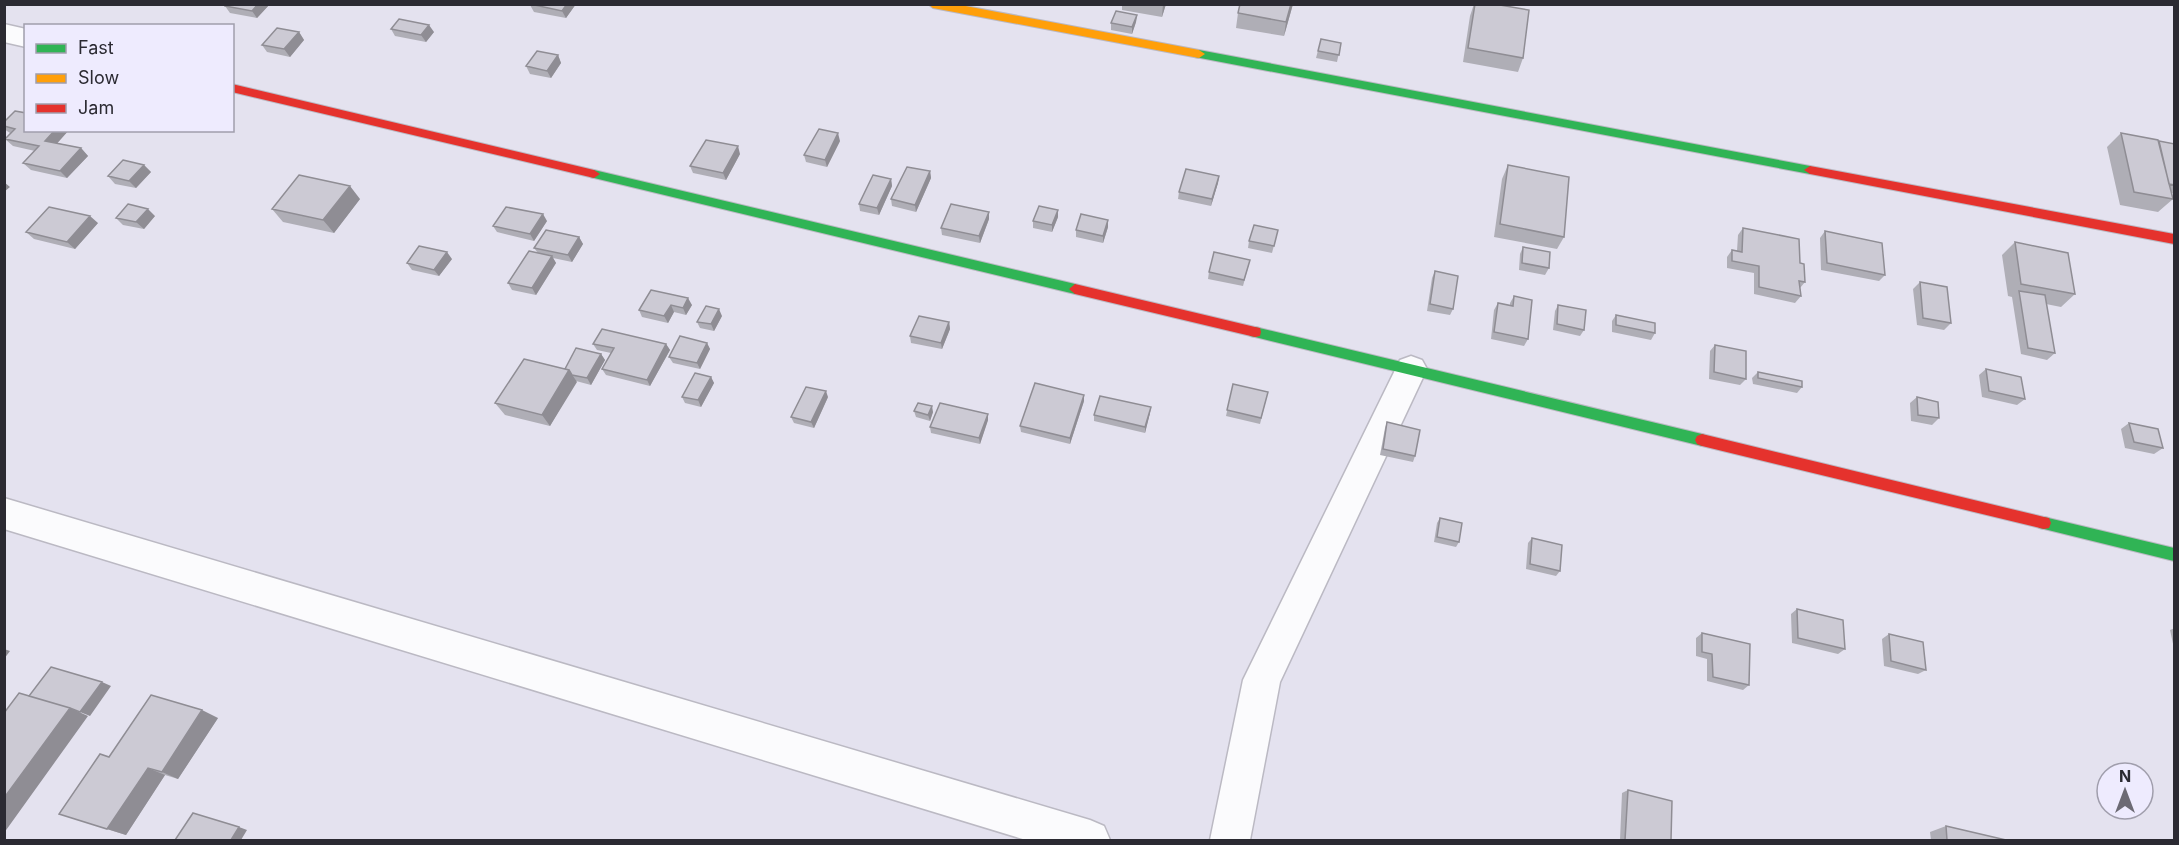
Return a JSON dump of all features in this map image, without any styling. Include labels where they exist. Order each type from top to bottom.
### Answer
[{"type":"street","points":[[933,4],[2175,239]]},
{"type":"street","points":[[4,33],[24,38]]},
{"type":"street","points":[[234,88],[1411,369],[2175,555]]},
{"type":"street","points":[[1230,840],[1262,680],[1411,369]]},
{"type":"street","points":[[4,513],[1090,840]]},
{"type":"building","points":[[226,4],[258,4],[252,11],[225,6]]},
{"type":"building","points":[[530,4],[567,4],[562,11]]},
{"type":"building","points":[[1240,4],[1291,4],[1286,22],[1238,13]]},
{"type":"building","points":[[1475,4],[1494,4],[1529,10],[1523,58],[1468,48]]},
{"type":"building","points":[[1116,11],[1137,15],[1132,27],[1111,23]]},
{"type":"building","points":[[399,19],[429,25],[421,35],[391,29]]},
{"type":"building","points":[[277,28],[299,32],[284,49],[262,45]]},
{"type":"building","points":[[1321,39],[1341,43],[1339,55],[1318,51]]},
{"type":"building","points":[[537,51],[558,55],[547,71],[526,66]]},
{"type":"building","points":[[15,111],[24,113],[24,132],[53,132],[45,141],[81,148],[60,171],[23,163],[39,146],[5,139],[15,129],[4,126],[4,122]]},
{"type":"building","points":[[819,129],[838,133],[825,160],[804,155]]},
{"type":"building","points":[[2121,133],[2158,140],[2173,199],[2134,192]]},
{"type":"building","points":[[706,140],[738,146],[723,173],[690,166]]},
{"type":"building","points":[[2159,141],[2175,144],[2175,185],[2169,184]]},
{"type":"building","points":[[123,160],[144,165],[129,181],[108,176]]},
{"type":"building","points":[[1508,165],[1569,177],[1564,237],[1500,224]]},
{"type":"building","points":[[907,167],[930,171],[915,205],[891,199]]},
{"type":"building","points":[[1186,169],[1219,176],[1212,199],[1179,192]]},
{"type":"building","points":[[299,175],[350,186],[323,220],[272,209]]},
{"type":"building","points":[[873,175],[891,179],[877,208],[859,204]]},
{"type":"building","points":[[128,204],[148,209],[136,222],[116,218]]},
{"type":"building","points":[[951,204],[989,212],[979,236],[941,228]]},
{"type":"building","points":[[1039,206],[1058,210],[1052,225],[1033,221]]},
{"type":"building","points":[[49,207],[90,216],[67,242],[26,232]]},
{"type":"building","points":[[506,207],[543,214],[530,234],[493,226]]},
{"type":"building","points":[[1081,214],[1108,220],[1103,236],[1076,230]]},
{"type":"building","points":[[1254,225],[1278,230],[1274,246],[1249,241]]},
{"type":"building","points":[[1743,228],[1799,239],[1800,263],[1804,264],[1805,282],[1799,281],[1801,296],[1759,287],[1759,266],[1732,261],[1732,250],[1742,252]]},
{"type":"building","points":[[546,230],[579,237],[568,255],[534,248]]},
{"type":"building","points":[[1825,231],[1882,243],[1885,275],[1827,263]]},
{"type":"building","points":[[2015,242],[2068,253],[2075,294],[2021,284]]},
{"type":"building","points":[[419,246],[447,252],[434,270],[407,263]]},
{"type":"building","points":[[1523,247],[1550,252],[1549,268],[1522,263]]},
{"type":"building","points":[[529,251],[552,256],[532,288],[508,283]]},
{"type":"building","points":[[1214,252],[1250,260],[1244,280],[1209,272]]},
{"type":"building","points":[[1435,271],[1458,276],[1453,309],[1430,304]]},
{"type":"building","points":[[1920,282],[1947,287],[1951,323],[1923,318]]},
{"type":"building","points":[[651,290],[688,298],[683,308],[671,305],[664,316],[639,310]]},
{"type":"building","points":[[2019,291],[2045,295],[2055,353],[2028,348]]},
{"type":"building","points":[[1514,296],[1532,300],[1528,339],[1494,332],[1498,303],[1513,306]]},
{"type":"building","points":[[1558,305],[1586,310],[1584,330],[1557,324]]},
{"type":"building","points":[[706,306],[719,309],[711,324],[697,322]]},
{"type":"building","points":[[1616,315],[1655,323],[1655,333],[1616,325]]},
{"type":"building","points":[[919,316],[949,322],[941,343],[910,336]]},
{"type":"building","points":[[602,329],[666,344],[647,380],[602,369],[614,348],[593,344]]},
{"type":"building","points":[[680,336],[707,343],[697,363],[669,357]]},
{"type":"building","points":[[1715,345],[1746,351],[1746,379],[1714,372]]},
{"type":"building","points":[[576,348],[601,354],[587,378],[572,375],[569,370],[565,369]]},
{"type":"building","points":[[524,359],[569,370],[542,415],[495,403]]},
{"type":"building","points":[[1986,369],[2021,377],[2025,399],[1989,391]]},
{"type":"building","points":[[1758,372],[1802,381],[1802,387],[1758,378]]},
{"type":"building","points":[[695,373],[711,377],[698,400],[682,397]]},
{"type":"building","points":[[1035,383],[1084,395],[1070,438],[1020,426]]},
{"type":"building","points":[[1233,384],[1268,392],[1261,418],[1227,410]]},
{"type":"building","points":[[806,387],[826,391],[811,422],[791,417]]},
{"type":"building","points":[[1100,396],[1151,407],[1145,427],[1094,415]]},
{"type":"building","points":[[1917,397],[1938,402],[1939,418],[1918,415]]},
{"type":"building","points":[[918,403],[932,406],[928,415],[914,411]]},
{"type":"building","points":[[940,403],[988,414],[979,438],[930,427]]},
{"type":"building","points":[[1387,422],[1420,430],[1415,456],[1383,449]]},
{"type":"building","points":[[2129,423],[2158,429],[2163,448],[2134,442]]},
{"type":"building","points":[[1440,518],[1462,523],[1459,542],[1437,537]]},
{"type":"building","points":[[1532,538],[1562,545],[1560,571],[1530,564]]},
{"type":"building","points":[[1797,609],[1843,620],[1845,649],[1798,638]]},
{"type":"building","points":[[1702,633],[1750,644],[1749,685],[1713,677],[1712,654],[1702,652]]},
{"type":"building","points":[[1889,634],[1923,642],[1926,670],[1891,661]]},
{"type":"building","points":[[51,667],[102,682],[80,712],[29,696]]},
{"type":"building","points":[[19,693],[70,708],[4,798],[4,713]]},
{"type":"building","points":[[151,695],[202,710],[162,772],[148,768],[107,829],[59,814],[100,754],[109,757]]},
{"type":"building","points":[[1628,790],[1672,801],[1671,840],[1625,840]]},
{"type":"building","points":[[193,813],[239,827],[231,840],[175,840]]},
{"type":"building","points":[[1946,826],[2006,840],[1947,840]]},
{"type":"traffic: fast","points":[[1199,54],[1810,170]]},
{"type":"traffic: fast","points":[[594,174],[1075,289]]},
{"type":"traffic: fast","points":[[1255,332],[1702,440]]},
{"type":"traffic: fast","points":[[2044,523],[2174,555]]},
{"type":"traffic: slow","points":[[933,4],[1199,54]]},
{"type":"traffic: jam","points":[[234,88],[594,174]]},
{"type":"traffic: jam","points":[[1810,170],[2174,239]]},
{"type":"traffic: jam","points":[[1075,289],[1255,332]]},
{"type":"traffic: jam","points":[[1702,440],[2044,523]]}]
